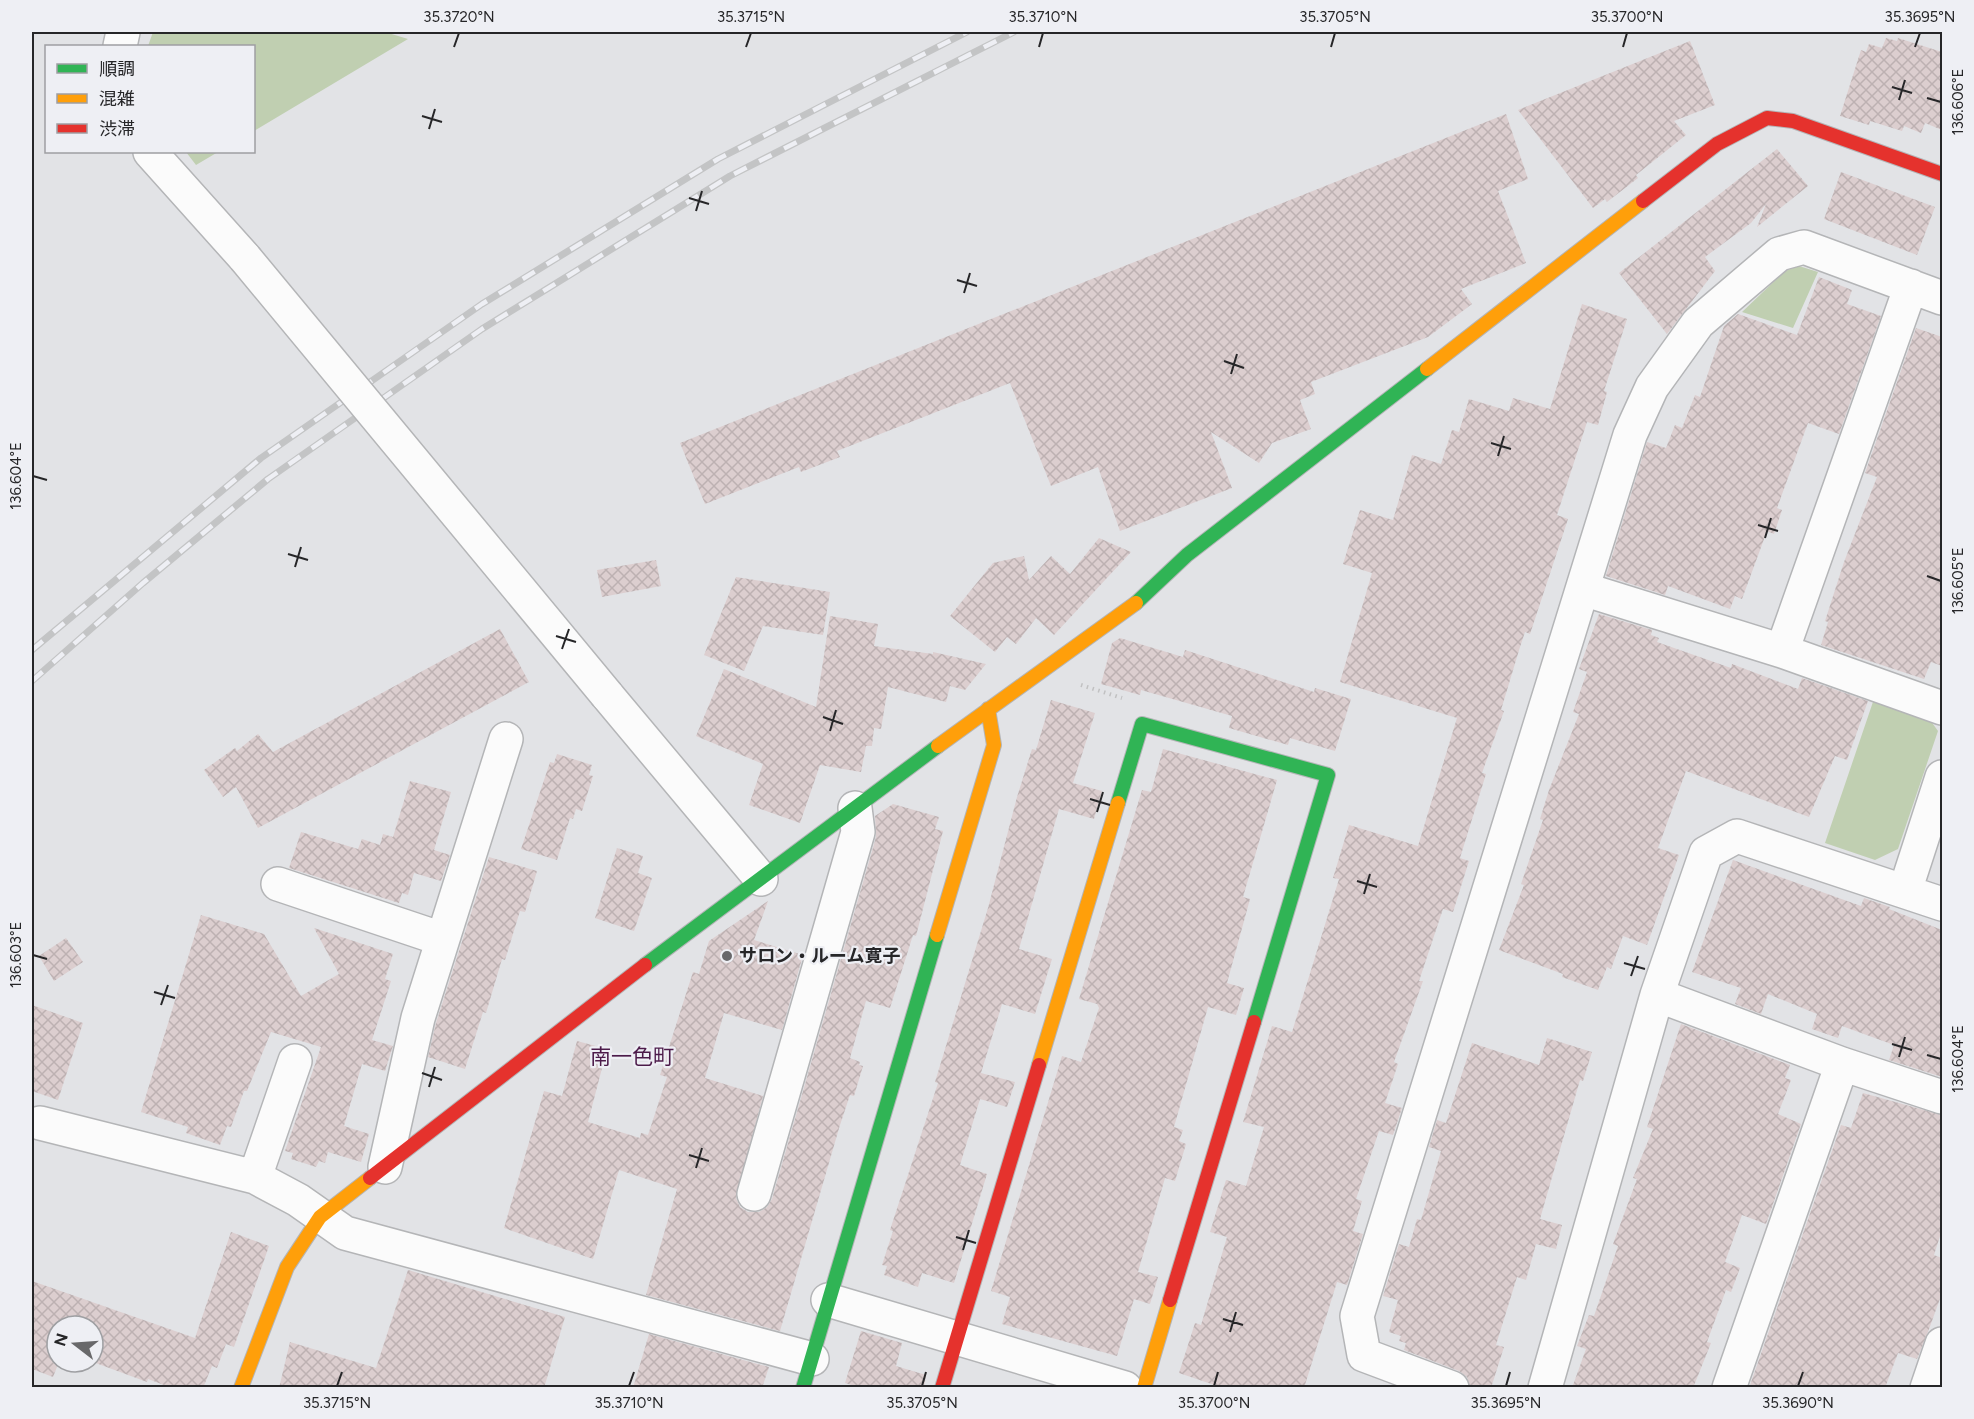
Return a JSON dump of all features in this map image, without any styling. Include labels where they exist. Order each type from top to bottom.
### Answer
[{"type":"street","points":[[240,1388],[286,1267],[320,1217],[855,808],[1135,604],[1187,555],[1717,144],[1767,118],[1793,121],[1942,174]]},
{"type":"street","points":[[151,153],[245,258],[761,879]]},
{"type":"street","points":[[1452,1388],[1364,1355],[1357,1316],[1629,435],[1652,387],[1698,323],[1779,254],[1804,247],[1942,298]]},
{"type":"street","points":[[1782,651],[1911,286]]},
{"type":"street","points":[[1582,589],[1782,651],[1942,708]]},
{"type":"street","points":[[40,1123],[255,1177],[298,1200],[345,1233],[808,1373],[994,745],[988,709]]},
{"type":"street","points":[[942,1388],[1142,724],[1328,775],[1144,1388]]},
{"type":"street","points":[[385,1167],[418,1018],[506,739]]},
{"type":"street","points":[[1905,891],[1942,777]]},
{"type":"street","points":[[754,1194],[858,832],[855,808]]},
{"type":"street","points":[[1545,1388],[1657,995],[1706,853],[1737,836],[1942,904]]},
{"type":"street","points":[[278,884],[442,939]]},
{"type":"street","points":[[1657,995],[1842,1064],[1942,1097]]},
{"type":"street","points":[[255,1177],[295,1061]]},
{"type":"street","points":[[1729,1388],[1842,1064]]},
{"type":"street","points":[[828,1300],[1125,1388]]},
{"type":"street","points":[[1927,1388],[1942,1344]]},
{"type":"path","points":[[1051,663],[1079,685],[1124,699],[1142,724]]},
{"type":"green space","points":[[153,32],[385,32],[408,39],[255,130],[255,45],[148,45]]},
{"type":"green space","points":[[187,153],[216,153],[196,165]]},
{"type":"green space","points":[[1799,266],[1818,272],[1793,328],[1742,312],[1785,271]]},
{"type":"green space","points":[[1875,696],[1925,713],[1938,731],[1898,849],[1875,860],[1825,843]]},
{"type":"building","points":[[1886,38],[1897,41],[1898,38],[1942,52],[1942,130],[1925,123],[1921,133],[1904,126],[1902,131],[1870,121],[1869,125],[1840,116],[1861,50],[1866,52],[1869,44],[1882,48]]},
{"type":"building","points":[[1690,41],[1715,105],[1674,121],[1686,135],[1636,175],[1638,178],[1607,202],[1605,199],[1593,208],[1518,110]]},
{"type":"building","points":[[1506,114],[1528,179],[1498,191],[1526,263],[1461,289],[1472,304],[1428,337],[1311,382],[1315,394],[1300,400],[1311,429],[1272,443],[1259,463],[1211,432],[1232,488],[1120,531],[1098,467],[1051,486],[1010,383],[837,451],[840,457],[801,472],[799,467],[705,504],[680,443]]},
{"type":"building","points":[[1777,149],[1808,186],[1757,227],[1766,204],[1751,223],[1705,257],[1715,271],[1667,334],[1619,273]]},
{"type":"building","points":[[1841,172],[1935,207],[1917,255],[1824,219]]},
{"type":"building","points":[[1819,277],[1852,290],[1847,304],[1881,316],[1839,434],[1808,423],[1777,508],[1782,510],[1774,534],[1767,531],[1742,599],[1735,596],[1730,609],[1668,586],[1665,595],[1606,576],[1647,442],[1666,448],[1675,425],[1682,428],[1695,395],[1700,397],[1724,326],[1738,314],[1797,335]]},
{"type":"building","points":[[1582,304],[1627,319],[1604,391],[1607,392],[1598,425],[1587,422],[1557,515],[1568,519],[1530,634],[1525,632],[1501,710],[1504,711],[1482,773],[1486,774],[1460,858],[1469,861],[1453,912],[1443,909],[1419,981],[1423,981],[1394,1062],[1398,1064],[1385,1103],[1402,1108],[1393,1135],[1379,1131],[1356,1199],[1362,1201],[1353,1231],[1363,1234],[1347,1285],[1337,1282],[1304,1388],[1223,1388],[1179,1373],[1195,1323],[1201,1325],[1227,1237],[1210,1232],[1226,1180],[1246,1186],[1264,1127],[1243,1122],[1272,1026],[1292,1032],[1339,879],[1333,878],[1349,825],[1418,846],[1457,718],[1340,682],[1372,573],[1343,564],[1360,510],[1393,520],[1412,455],[1441,464],[1452,430],[1459,432],[1469,399],[1509,411],[1513,398],[1550,409]]},
{"type":"building","points":[[1916,328],[1942,337],[1942,666],[1931,662],[1924,679],[1821,645],[1828,622],[1825,621],[1844,562],[1877,477],[1865,473]]},
{"type":"building","points":[[1099,538],[1131,552],[1054,635],[1036,618],[1016,644],[1007,637],[995,652],[950,616],[993,563],[1024,556],[1029,580],[1051,556],[1070,574]]},
{"type":"building","points":[[656,560],[661,586],[602,597],[597,570]]},
{"type":"building","points":[[736,577],[830,592],[823,635],[763,626],[744,671],[704,655]]},
{"type":"building","points":[[1599,614],[1652,630],[1651,635],[1659,638],[1657,642],[1731,668],[1732,664],[1798,689],[1802,678],[1868,701],[1847,760],[1835,756],[1809,817],[1686,771],[1658,848],[1679,855],[1647,945],[1623,936],[1611,969],[1607,967],[1598,990],[1499,950],[1524,885],[1521,884],[1543,820],[1540,819],[1549,790],[1579,714],[1573,712],[1587,672],[1579,669]]},
{"type":"building","points":[[830,616],[878,624],[874,646],[933,654],[933,652],[986,664],[965,690],[950,686],[946,702],[888,687],[881,729],[874,728],[872,746],[866,746],[861,772],[820,765],[800,823],[749,805],[763,764],[696,736],[724,669],[816,707]]},
{"type":"building","points":[[500,629],[529,682],[258,828],[236,787],[223,797],[204,770],[235,748],[237,751],[258,734],[273,752]]},
{"type":"building","points":[[1120,638],[1183,657],[1185,650],[1314,692],[1315,688],[1351,699],[1335,751],[1290,738],[1288,745],[1229,728],[1232,716],[1141,690],[1140,695],[1101,684],[1112,643]]},
{"type":"building","points":[[1051,700],[1095,713],[1073,783],[1102,791],[1094,819],[1059,809],[1019,949],[1052,959],[1035,1014],[1002,1004],[981,1073],[1015,1082],[1007,1107],[980,1099],[960,1165],[987,1174],[954,1283],[922,1273],[918,1287],[884,1275],[887,1266],[882,1265],[893,1231],[890,1230],[938,1083],[935,1082],[988,908],[1017,797],[1032,749],[1036,750]]},
{"type":"building","points":[[1163,749],[1277,780],[1243,897],[1250,899],[1227,983],[1244,988],[1236,1015],[1208,1007],[1174,1127],[1183,1130],[1179,1141],[1186,1144],[1175,1181],[1165,1178],[1138,1272],[1158,1277],[1150,1304],[1134,1299],[1117,1356],[1002,1324],[1010,1297],[991,1291],[1062,1056],[1081,1062],[1099,1008],[1097,1004],[1079,999],[1142,790],[1151,792]]},
{"type":"building","points":[[557,754],[592,765],[589,775],[593,776],[582,811],[576,809],[573,819],[570,818],[557,860],[521,849],[550,762],[554,763]]},
{"type":"building","points":[[410,781],[451,792],[434,850],[450,855],[441,881],[414,873],[408,895],[402,893],[399,903],[289,868],[301,832],[358,849],[362,839],[380,845],[383,834],[393,837]]},
{"type":"building","points":[[893,804],[939,817],[935,829],[943,831],[916,936],[913,935],[890,1008],[866,1001],[850,1058],[860,1062],[859,1065],[863,1066],[854,1096],[850,1095],[840,1125],[780,1331],[646,1295],[677,1189],[619,1170],[593,1259],[504,1228],[544,1091],[562,1096],[577,1041],[607,1049],[588,1122],[640,1138],[641,1133],[648,1135],[667,1077],[660,1075],[693,972],[699,974],[709,941],[768,901],[754,940],[803,955],[782,1030],[724,1013],[705,1078],[763,1096],[736,1198],[740,1207],[748,1212],[759,1212],[767,1207],[772,1199],[876,837],[875,816]]},
{"type":"building","points":[[617,848],[643,856],[638,873],[652,878],[634,931],[595,918]]},
{"type":"building","points":[[489,857],[537,871],[525,912],[520,911],[505,960],[502,959],[486,1013],[483,1012],[465,1069],[428,1057],[436,1023]]},
{"type":"building","points":[[1733,860],[1861,906],[1864,898],[1942,930],[1942,1077],[1889,1060],[1894,1045],[1842,1026],[1838,1038],[1812,1029],[1817,1014],[1768,994],[1761,1014],[1735,1004],[1741,988],[1692,972]]},
{"type":"building","points":[[201,915],[264,934],[301,996],[339,974],[314,928],[393,954],[385,979],[391,981],[372,1040],[393,1046],[385,1071],[362,1064],[344,1126],[369,1134],[361,1162],[328,1152],[325,1163],[319,1161],[316,1167],[291,1159],[293,1153],[285,1151],[321,1047],[271,1032],[247,1091],[244,1091],[231,1127],[227,1126],[220,1145],[186,1133],[188,1127],[141,1112]]},
{"type":"building","points":[[66,938],[83,962],[54,981],[39,956]]},
{"type":"building","points":[[32,1005],[83,1023],[58,1100],[32,1091]]},
{"type":"building","points":[[1681,1024],[1790,1065],[1785,1078],[1791,1080],[1778,1114],[1801,1124],[1766,1224],[1742,1215],[1725,1262],[1740,1268],[1731,1292],[1726,1290],[1707,1342],[1711,1343],[1693,1388],[1572,1388],[1586,1349],[1577,1346],[1589,1315],[1594,1316],[1618,1246],[1613,1244],[1637,1179],[1633,1178],[1653,1129],[1647,1127]]},
{"type":"building","points":[[1547,1038],[1592,1052],[1583,1081],[1580,1080],[1540,1219],[1562,1225],[1556,1249],[1536,1244],[1526,1280],[1517,1277],[1496,1345],[1504,1347],[1491,1388],[1470,1388],[1467,1377],[1459,1371],[1404,1350],[1406,1343],[1399,1341],[1401,1336],[1389,1332],[1398,1300],[1383,1296],[1399,1244],[1409,1247],[1417,1219],[1421,1220],[1441,1151],[1429,1147],[1437,1120],[1446,1123],[1472,1043],[1539,1065]]},
{"type":"building","points":[[1863,1093],[1942,1115],[1942,1230],[1934,1255],[1942,1258],[1942,1293],[1928,1332],[1917,1359],[1898,1353],[1885,1388],[1749,1388],[1841,1125],[1851,1128]]},
{"type":"building","points":[[231,1232],[269,1246],[234,1347],[226,1344],[217,1368],[212,1366],[203,1388],[172,1388],[148,1379],[147,1382],[105,1366],[105,1314],[45,1314],[45,1374],[32,1369],[32,1281],[195,1338]]},
{"type":"building","points":[[408,1270],[565,1317],[544,1388],[279,1388],[290,1342],[376,1368]]},
{"type":"building","points":[[861,1331],[902,1343],[896,1366],[926,1375],[924,1388],[861,1388],[845,1383]]},
{"type":"building","points":[[649,1334],[769,1367],[762,1388],[633,1388]]},
{"type":"railway","points":[[32,650],[261,458],[482,304],[718,159],[967,32]]},
{"type":"railway","points":[[32,681],[143,583],[268,479],[482,329],[730,176],[1014,32]]},
{"type":"traffic: fast","points":[[1136,603],[1187,555],[1427,369]]},
{"type":"traffic: fast","points":[[1118,803],[1142,724],[1328,775],[1254,1022]]},
{"type":"traffic: fast","points":[[645,965],[938,746]]},
{"type":"traffic: fast","points":[[803,1388],[937,935]]},
{"type":"traffic: slow","points":[[1427,369],[1643,201]]},
{"type":"traffic: slow","points":[[938,746],[1136,603]]},
{"type":"traffic: slow","points":[[937,935],[994,745],[988,709]]},
{"type":"traffic: slow","points":[[1039,1065],[1118,803]]},
{"type":"traffic: slow","points":[[241,1388],[287,1267],[320,1217],[370,1178]]},
{"type":"traffic: slow","points":[[1144,1388],[1170,1300]]},
{"type":"traffic: jam","points":[[1643,201],[1717,144],[1767,118],[1793,121],[1942,174]]},
{"type":"traffic: jam","points":[[370,1178],[645,965]]},
{"type":"traffic: jam","points":[[1170,1300],[1254,1022]]},
{"type":"traffic: jam","points":[[942,1388],[1039,1065]]},
{"type":"place","name":"サロン・ルーム寛子","points":[[727,956]]},
{"type":"district","name":"南一色町","points":[[632,1057]]}]
